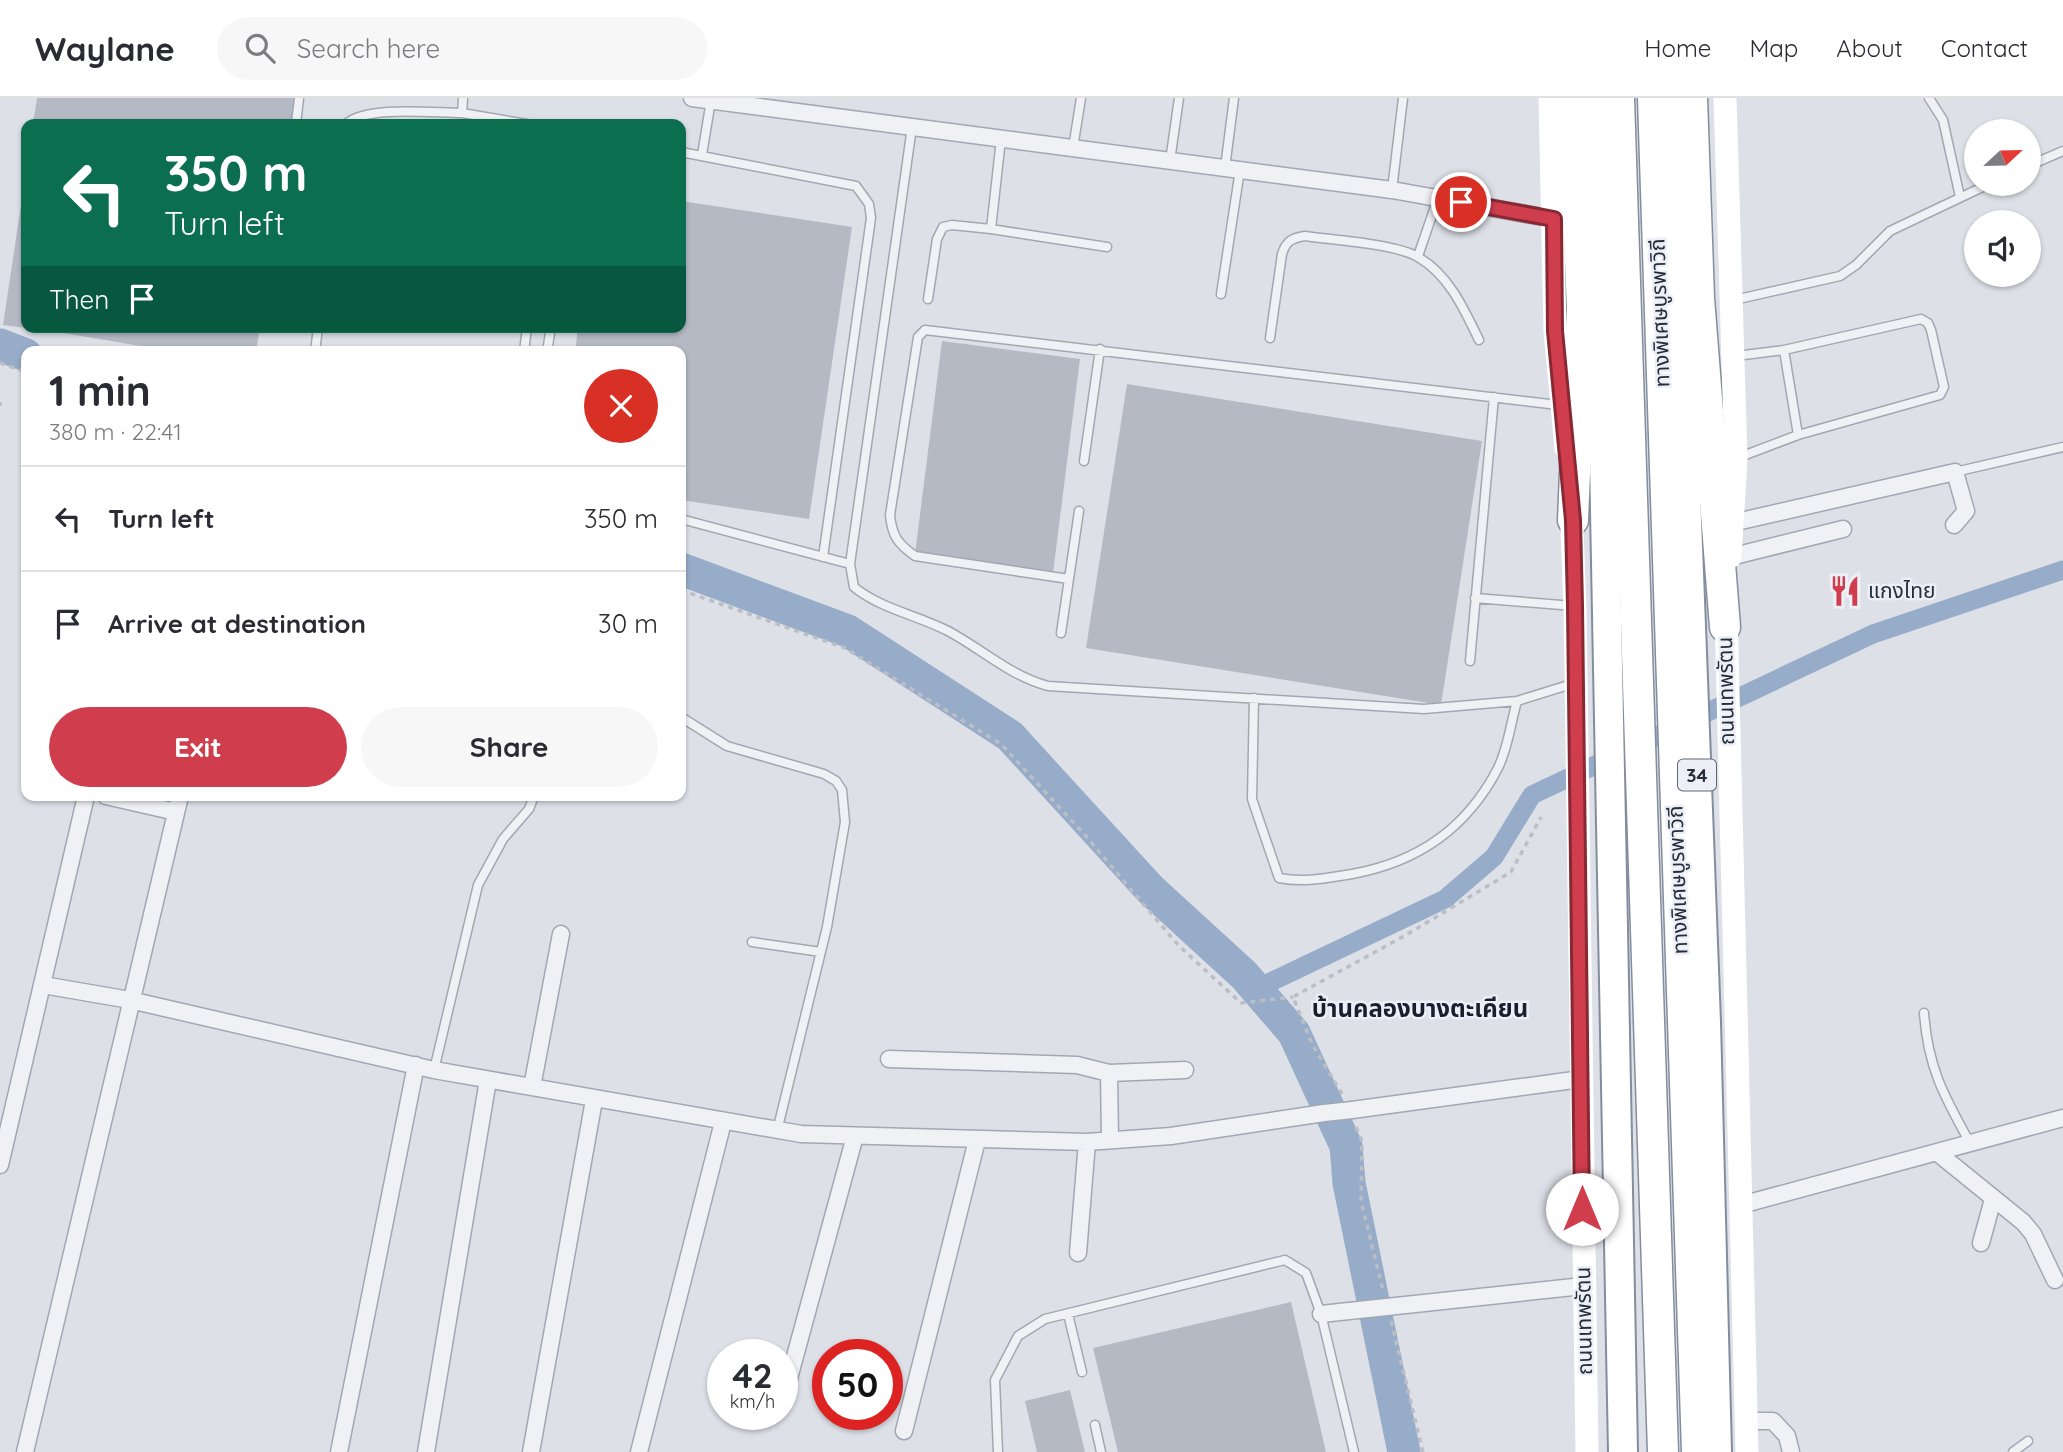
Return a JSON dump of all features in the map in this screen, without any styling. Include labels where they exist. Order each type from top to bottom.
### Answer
[{"type":"highway","points":[[1573,98],[1582,307],[1573,520]]},
{"type":"highway","name":"ถนนเทพรัตน","points":[[1591,98],[1601,314],[1623,1452]]},
{"type":"highway","name":"ทางพิเศษบูรพาวิถี","points":[[1619,98],[1663,1452]]},
{"type":"highway","name":"ทางพิเศษบูรพาวิถี","points":[[1653,98],[1697,1452]]},
{"type":"highway","name":"ถนนเทพรัตน","points":[[1671,98],[1706,1022],[1717,1452]]},
{"type":"highway","points":[[1692,98],[1699,298],[1725,626]]},
{"type":"main road","name":"ถนนเทพรัตน","points":[[1550,98],[1555,331],[1573,520],[1587,1452]]},
{"type":"main road","name":"ถนนเทพรัตน","points":[[1725,98],[1736,459],[1725,626],[1748,1452]]},
{"type":"street","points":[[692,98],[735,101],[1392,190],[1554,219]]},
{"type":"street","points":[[1732,523],[1955,472],[1966,511],[1954,524]]},
{"type":"street","points":[[1730,557],[1843,529]]},
{"type":"street","points":[[0,1165],[85,801]]},
{"type":"street","points":[[25,1452],[178,804],[151,801]]},
{"type":"street","points":[[532,1087],[561,934]]},
{"type":"street","points":[[43,985],[130,1000],[434,1070],[594,1100],[777,1131],[855,1136],[1087,1142],[1171,1136],[1581,1079]]},
{"type":"street","points":[[889,1059],[1077,1065],[1109,1073],[1185,1070]]},
{"type":"street","points":[[339,1452],[416,1065]]},
{"type":"street","points":[[1109,1073],[1110,1140]]},
{"type":"street","points":[[426,1452],[488,1080]]},
{"type":"street","points":[[531,1452],[594,1100]]},
{"type":"street","points":[[1741,1205],[2063,1118]]},
{"type":"street","points":[[639,1452],[723,1122]]},
{"type":"street","points":[[798,1346],[855,1136]]},
{"type":"street","points":[[904,1431],[977,1140]]},
{"type":"street","points":[[1077,1253],[1087,1142]]},
{"type":"street","points":[[1938,1153],[2023,1222],[2033,1234],[2055,1280]]},
{"type":"street","points":[[1981,1242],[1993,1199]]},
{"type":"street","points":[[1321,1314],[1583,1286]]},
{"type":"street","points":[[1747,1421],[1773,1421],[1787,1436],[1791,1452]]},
{"type":"lane","points":[[297,119],[299,98]]},
{"type":"lane","points":[[462,113],[463,98]]},
{"type":"lane","points":[[1073,148],[1081,98]]},
{"type":"lane","points":[[1170,161],[1179,98]]},
{"type":"lane","points":[[1221,294],[1233,169],[1234,98]]},
{"type":"lane","points":[[1392,190],[1403,98]]},
{"type":"lane","points":[[1929,98],[1943,120],[1960,197]]},
{"type":"lane","points":[[702,155],[711,100]]},
{"type":"lane","points":[[352,119],[370,113],[462,113],[497,119]]},
{"type":"lane","points":[[912,127],[850,564],[854,587],[866,597],[945,629],[1027,681],[1048,686],[1424,709],[1517,701],[1576,683]]},
{"type":"lane","points":[[990,229],[1001,139]]},
{"type":"lane","points":[[2041,160],[2063,151]]},
{"type":"lane","points":[[686,153],[856,186],[869,204],[871,218],[823,557]]},
{"type":"lane","points":[[1732,300],[1840,276],[1856,265],[1890,231],[1964,195]]},
{"type":"lane","points":[[1418,256],[1438,198]]},
{"type":"lane","points":[[928,299],[937,239],[943,227],[952,225],[990,229],[1107,247]]},
{"type":"lane","points":[[1270,338],[1285,244],[1293,238],[1305,236],[1418,256],[1444,279],[1461,302],[1479,340]]},
{"type":"lane","points":[[1733,357],[1784,350],[1921,319],[1928,323],[1931,330],[1944,387],[1940,395],[1798,435],[1736,459]]},
{"type":"lane","points":[[1069,579],[915,555],[900,545],[892,533],[890,515],[918,337],[925,330],[1561,405]]},
{"type":"lane","points":[[1084,461],[1100,349]]},
{"type":"lane","points":[[1784,350],[1798,435]]},
{"type":"lane","points":[[1469,661],[1494,397]]},
{"type":"lane","points":[[1955,472],[2063,447]]},
{"type":"lane","points":[[1061,633],[1079,511]]},
{"type":"lane","points":[[686,520],[850,564]]},
{"type":"lane","points":[[1475,598],[1575,606]]},
{"type":"lane","points":[[1254,698],[1252,799],[1279,878],[1302,883],[1374,870],[1427,849],[1457,824],[1466,816],[1499,766],[1517,701]]},
{"type":"lane","points":[[686,721],[713,740],[824,774],[836,781],[842,790],[845,822],[821,952],[777,1131]]},
{"type":"lane","points":[[434,1070],[478,885],[503,839],[529,809],[532,801]]},
{"type":"lane","points":[[752,942],[821,952]]},
{"type":"lane","points":[[1924,1013],[1927,1045],[1934,1075],[1971,1144]]},
{"type":"lane","points":[[998,1452],[995,1380],[1018,1336],[1045,1319],[1285,1260],[1306,1273],[1321,1314],[1354,1452]]},
{"type":"lane","points":[[1068,1314],[1082,1373]]},
{"type":"lane","points":[[1095,1425],[1101,1452]]},
{"type":"lane","points":[[2013,1452],[2028,1441]]},
{"type":"path","points":[[0,363],[21,370]]},
{"type":"path","points":[[686,592],[845,648],[1001,744],[1084,834],[1178,945],[1241,1003],[1293,997]]},
{"type":"building","points":[[37,98],[295,98],[292,119],[34,119]]},
{"type":"building","points":[[686,202],[852,227],[809,519],[686,501],[686,346],[576,346],[577,333],[686,333]]},
{"type":"building","points":[[21,205],[21,327],[3,325]]},
{"type":"building","points":[[64,333],[259,333],[257,346],[140,346]]},
{"type":"building","points":[[942,341],[1080,359],[1053,573],[915,554]]},
{"type":"building","points":[[1127,384],[1482,441],[1441,705],[1086,648]]},
{"type":"building","points":[[1291,1302],[1326,1452],[1118,1452],[1093,1348]]},
{"type":"building","points":[[1070,1390],[1085,1452],[1037,1452],[1025,1401]]},
{"type":"waterway","points":[[0,345],[21,353]]},
{"type":"waterway","points":[[1256,989],[1445,899],[1494,857],[1532,795],[1873,634],[2063,570]]},
{"type":"waterway","points":[[686,571],[848,631],[1010,736],[1150,889],[1244,975],[1294,1033],[1346,1146],[1349,1183],[1404,1452]]},
{"type":"place","name":"แกงไทย","points":[[1845,591]]},
{"type":"district","name":"บ้านคลองบางตะเคียน","points":[[1420,1009]]},
{"type":"route","points":[[1461,202],[1554,219],[1555,331],[1573,520],[1582,1209]]}]
